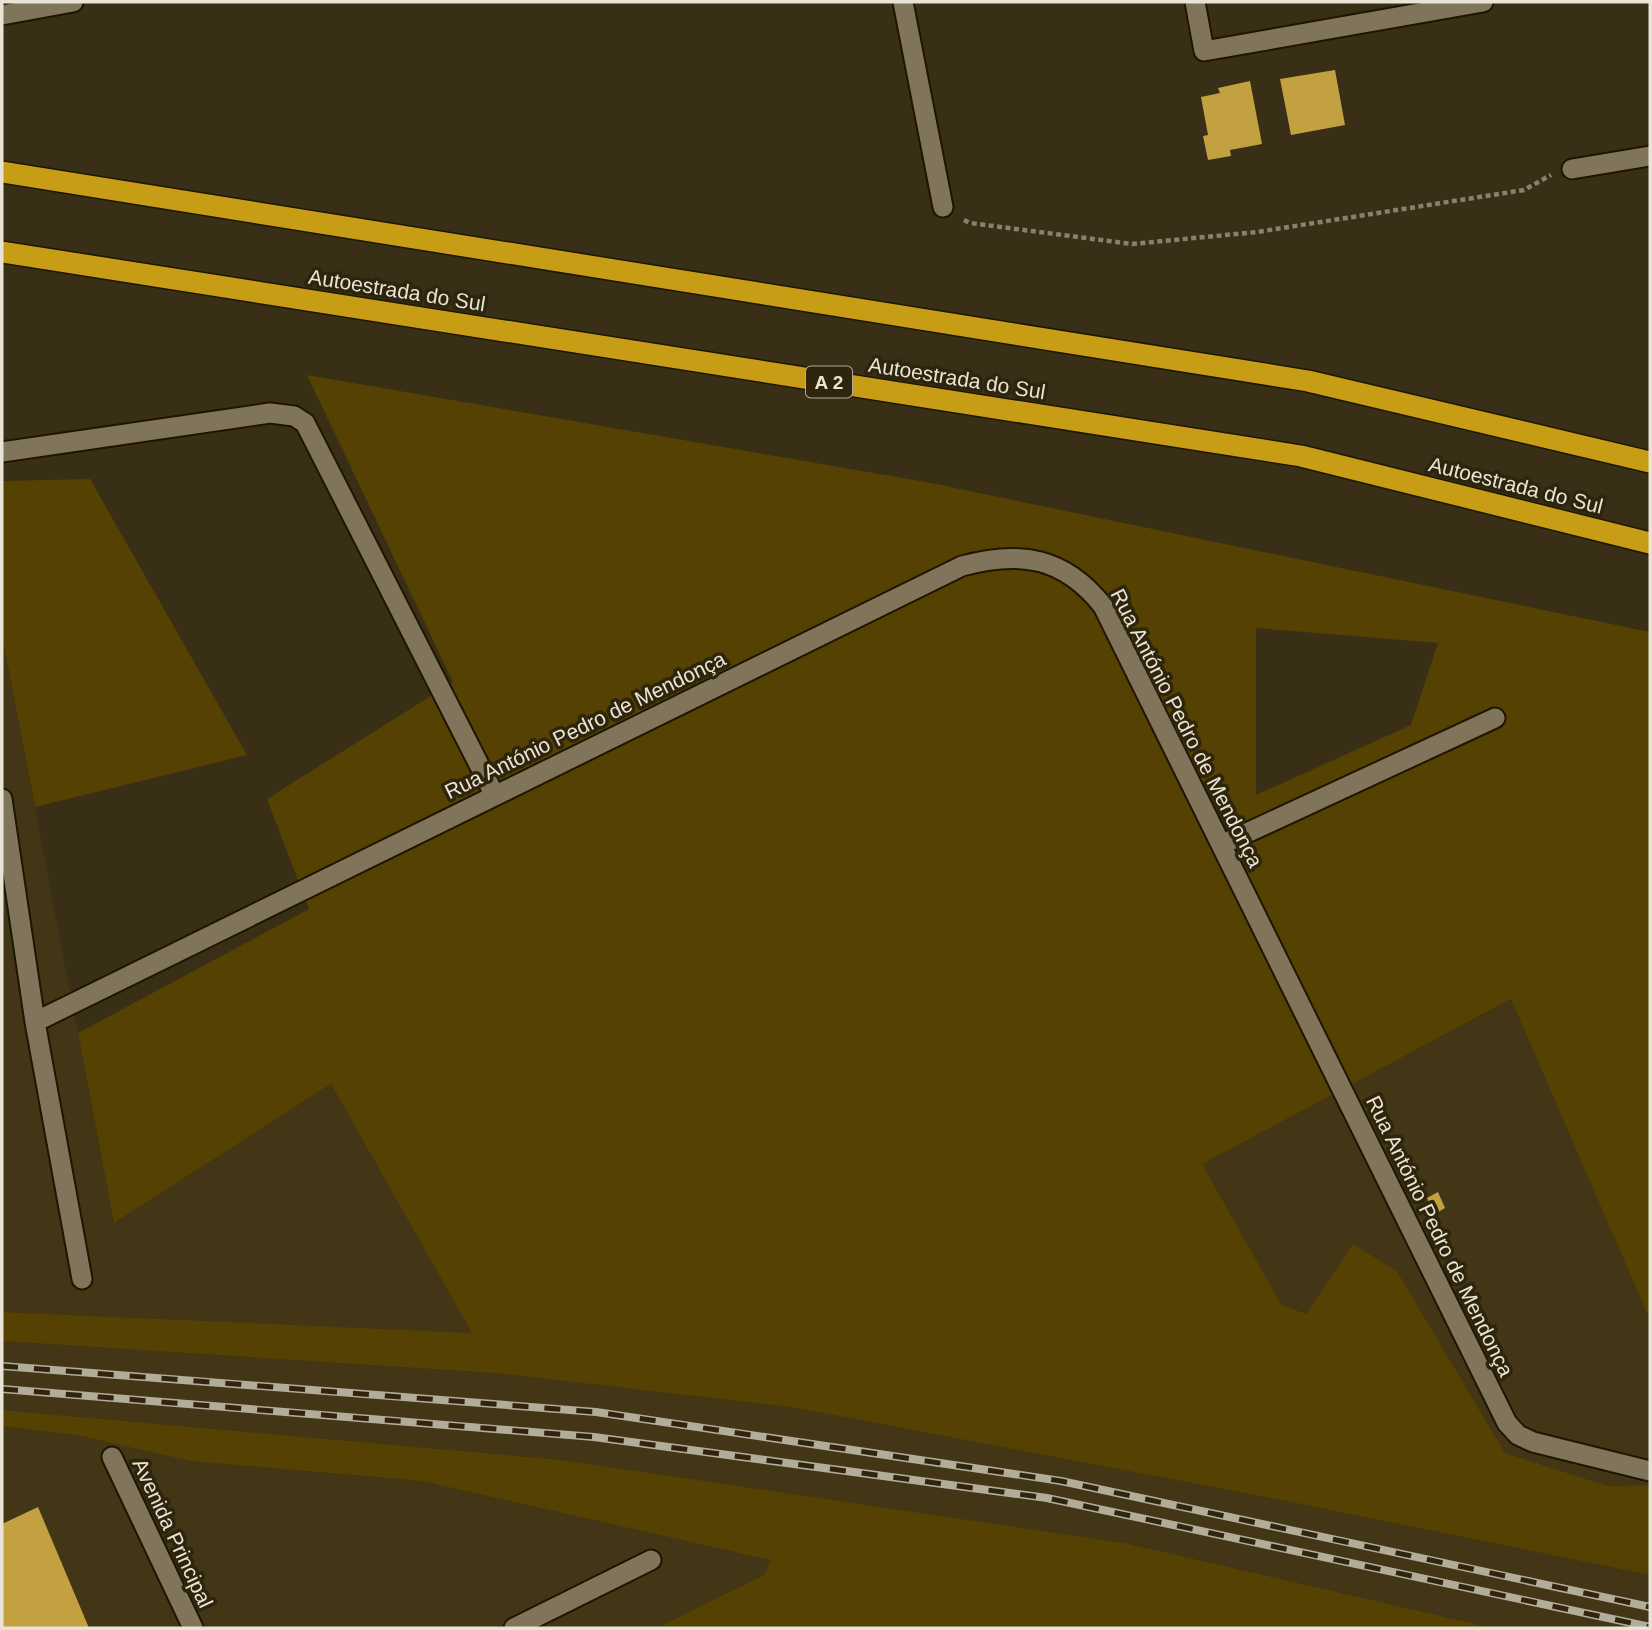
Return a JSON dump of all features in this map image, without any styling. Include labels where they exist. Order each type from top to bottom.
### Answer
[{"type":"highway","points":[[2,172],[1308,381],[1650,462]]},
{"type":"highway","name":"Autoestrada do Sul","points":[[2,252],[1301,456],[1650,543]]},
{"type":"street","points":[[2,15],[73,2]]},
{"type":"street","points":[[904,2],[943,207]]},
{"type":"street","points":[[1195,2],[1204,51],[1483,2]]},
{"type":"street","points":[[1572,169],[1650,156]]},
{"type":"street","points":[[2,452],[270,413],[294,416],[305,423],[494,794]]},
{"type":"street","name":"Rua António Pedro de Mendonça","points":[[35,1022],[961,566],[1011,556],[1030,558],[1062,570],[1078,580],[1103,606],[1507,1423],[1518,1435],[1533,1442],[1650,1471]]},
{"type":"street","points":[[1223,844],[1495,718]]},
{"type":"street","points":[[2,799],[35,1022],[82,1279]]},
{"type":"street","name":"Avenida Principal","points":[[112,1457],[193,1628]]},
{"type":"street","points":[[514,1628],[651,1560]]},
{"type":"path","points":[[943,207],[970,223],[1132,244],[1257,232],[1524,190],[1546,176],[1572,169]]},
{"type":"shaded area","points":[[307,375],[926,482],[1650,632],[1650,1320],[1511,999],[1202,1164],[1281,1304],[1306,1314],[1353,1244],[1397,1271],[1505,1453],[1608,1486],[1650,1485],[1650,1575],[1266,1497],[791,1407],[494,1373],[2,1341],[2,1312],[472,1333],[331,1084],[114,1223],[78,1033],[309,909],[267,799],[453,682]],"holes":[[[1256,628],[1438,643],[1411,725],[1256,795]]]},
{"type":"shaded area","points":[[90,479],[247,755],[35,807],[2,635],[2,481]]},
{"type":"shaded area","points":[[2,635],[114,1223],[331,1084],[473,1334],[2,1312]]},
{"type":"shaded area","points":[[1512,999],[1650,1320],[1650,1485],[1608,1486],[1505,1453],[1397,1271],[1353,1244],[1306,1314],[1281,1304],[1201,1163]]},
{"type":"shaded area","points":[[2,1341],[494,1373],[791,1407],[1266,1497],[1650,1575],[1650,1628],[1493,1628],[1125,1543],[562,1460],[2,1410]]},
{"type":"shaded area","points":[[2,1410],[562,1460],[1125,1543],[1493,1628],[657,1628],[764,1575],[771,1560],[422,1481],[190,1461],[76,1435],[2,1426]]},
{"type":"shaded area","points":[[2,1426],[76,1435],[190,1461],[422,1481],[772,1559],[1147,1628],[2,1628]]},
{"type":"building","points":[[1335,70],[1345,125],[1291,135],[1280,79]]},
{"type":"building","points":[[1250,81],[1262,144],[1230,150],[1231,156],[1208,160],[1203,136],[1208,135],[1201,97],[1220,93],[1218,88]]},
{"type":"building","points":[[1438,1192],[1445,1208],[1435,1214],[1427,1198]]},
{"type":"building","points":[[38,1507],[89,1628],[2,1628],[2,1524]]},
{"type":"railway","points":[[2,1366],[596,1412],[1061,1481],[1650,1607]]},
{"type":"railway","points":[[2,1389],[594,1437],[1047,1498],[1650,1627]]}]
